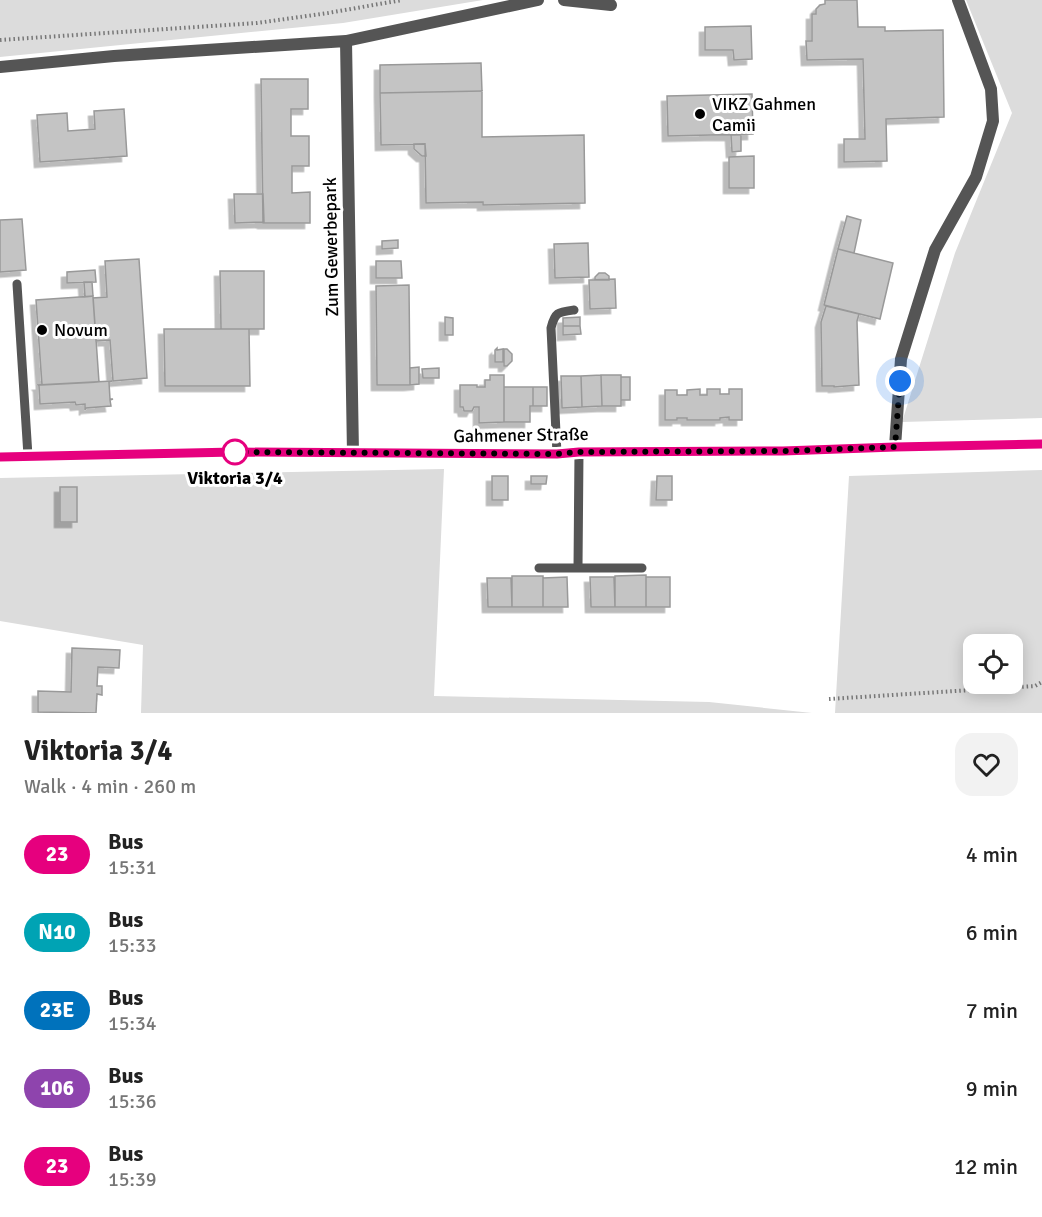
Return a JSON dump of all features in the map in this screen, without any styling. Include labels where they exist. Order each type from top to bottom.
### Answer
[{"type":"main road","name":"Gahmener Straße","points":[[0,457],[235,452],[557,454],[1042,444]]},
{"type":"street","points":[[0,67],[114,56],[346,41],[538,0]]},
{"type":"street","points":[[564,0],[611,5]]},
{"type":"street","points":[[895,447],[901,359],[904,348],[935,250],[976,177],[993,121],[991,89],[958,0]]},
{"type":"street","name":"Zum Gewerbepark","points":[[346,41],[353,453]]},
{"type":"lane","points":[[17,284],[28,456]]},
{"type":"lane","points":[[557,454],[550,328],[553,317],[559,311],[574,310]]},
{"type":"lane","points":[[578,568],[579,452]]},
{"type":"lane","points":[[539,568],[642,568]]},
{"type":"path","points":[[0,40],[257,23],[402,0]]},
{"type":"path","points":[[829,699],[1035,686],[1042,682]]},
{"type":"shaded area","points":[[0,0],[483,0],[343,23],[0,57]]},
{"type":"shaded area","points":[[966,0],[1042,0],[1042,418],[902,422],[955,253],[1012,113]]},
{"type":"shaded area","points":[[444,469],[434,696],[709,702],[812,713],[141,713],[143,645],[0,621],[0,478]]},
{"type":"shaded area","points":[[1042,470],[1042,713],[835,713],[849,476]]},
{"type":"building","points":[[825,0],[857,0],[858,27],[885,27],[885,31],[943,30],[944,117],[886,119],[887,161],[844,162],[844,139],[865,139],[863,59],[807,60],[806,41],[812,41],[812,14],[816,14],[816,9],[825,4]]},
{"type":"building","points":[[751,26],[752,59],[734,60],[733,50],[705,50],[705,27]]},
{"type":"building","points":[[481,63],[482,91],[380,93],[380,65]]},
{"type":"building","points":[[261,79],[308,79],[308,109],[291,109],[291,136],[309,136],[309,166],[292,166],[292,193],[310,192],[310,223],[263,223]]},
{"type":"building","points":[[482,91],[482,137],[584,135],[585,203],[483,205],[483,202],[426,203],[425,144],[381,145],[380,93]]},
{"type":"building","points":[[752,94],[753,134],[668,136],[667,96]]},
{"type":"building","points":[[124,109],[127,156],[40,162],[37,115],[67,113],[68,131],[95,129],[94,111]]},
{"type":"building","points":[[731,135],[741,135],[741,151],[732,152]]},
{"type":"building","points":[[414,144],[425,144],[426,156],[422,156],[414,149]]},
{"type":"building","points":[[754,156],[754,188],[729,188],[729,157]]},
{"type":"building","points":[[234,194],[263,194],[264,222],[235,223]]},
{"type":"building","points":[[847,216],[861,220],[854,253],[838,249]]},
{"type":"building","points":[[22,219],[26,270],[0,272],[0,220]]},
{"type":"building","points":[[398,240],[398,248],[382,249],[382,241]]},
{"type":"building","points":[[588,243],[589,277],[555,278],[554,244]]},
{"type":"building","points":[[838,249],[893,263],[880,319],[824,305]]},
{"type":"building","points":[[139,259],[147,378],[113,381],[110,340],[96,341],[93,298],[107,297],[105,261]]},
{"type":"building","points":[[376,261],[401,261],[402,278],[376,278]]},
{"type":"building","points":[[95,270],[96,282],[67,283],[67,272]]},
{"type":"building","points":[[220,271],[264,271],[264,329],[221,329]]},
{"type":"building","points":[[599,273],[605,273],[609,276],[609,280],[595,280]]},
{"type":"building","points":[[615,279],[616,308],[590,309],[589,280]]},
{"type":"building","points":[[84,282],[92,282],[93,296],[85,297]]},
{"type":"building","points":[[409,285],[410,385],[377,385],[376,286]]},
{"type":"building","points":[[93,296],[99,382],[42,385],[36,300]]},
{"type":"building","points":[[826,306],[859,314],[857,321],[859,385],[822,386],[821,322]]},
{"type":"building","points":[[445,317],[453,318],[453,335],[445,335]]},
{"type":"building","points":[[580,317],[580,326],[563,326],[563,318]]},
{"type":"building","points":[[563,326],[580,326],[581,334],[563,335]]},
{"type":"building","points":[[164,329],[249,329],[250,386],[165,386]]},
{"type":"building","points":[[497,348],[497,350],[503,349],[503,362],[495,362]]},
{"type":"building","points":[[504,349],[512,354],[512,361],[507,366],[504,366]]},
{"type":"building","points":[[419,367],[419,384],[410,385],[410,368]]},
{"type":"building","points":[[439,368],[439,378],[423,378],[422,369]]},
{"type":"building","points":[[490,375],[504,375],[504,422],[479,423],[479,407],[474,407],[472,411],[464,411],[463,407],[460,407],[460,385],[485,387],[485,380],[490,380]]},
{"type":"building","points":[[601,375],[602,406],[582,407],[581,376]]},
{"type":"building","points":[[601,375],[621,375],[621,406],[602,406]]},
{"type":"building","points":[[561,376],[581,376],[582,407],[562,408]]},
{"type":"building","points":[[621,377],[630,377],[630,400],[621,400]]},
{"type":"building","points":[[112,381],[109,382],[110,399],[113,399],[110,400],[111,406],[86,408],[85,410],[85,404],[76,405],[75,402],[40,404],[38,385]]},
{"type":"building","points":[[504,387],[533,387],[530,422],[504,422]]},
{"type":"building","points":[[533,387],[547,387],[547,406],[533,406]]},
{"type":"building","points":[[700,389],[700,395],[707,395],[707,389],[720,389],[720,394],[729,394],[729,389],[742,389],[742,420],[729,420],[729,417],[720,418],[720,420],[677,418],[677,420],[665,420],[665,390],[677,390],[677,395],[687,395],[687,390]]},
{"type":"building","points":[[492,476],[508,476],[508,500],[492,500]]},
{"type":"building","points":[[531,476],[547,476],[546,484],[531,484]]},
{"type":"building","points":[[657,476],[672,476],[672,500],[656,500]]},
{"type":"building","points":[[60,487],[77,487],[77,522],[60,522]]},
{"type":"building","points":[[646,575],[646,607],[615,607],[615,576]]},
{"type":"building","points":[[512,576],[543,576],[543,607],[512,607]]},
{"type":"building","points":[[567,577],[568,607],[543,607],[543,578]]},
{"type":"building","points":[[590,577],[614,577],[615,607],[591,607]]},
{"type":"building","points":[[646,577],[670,577],[670,607],[646,607]]},
{"type":"building","points":[[487,578],[511,578],[512,607],[488,607]]},
{"type":"building","points":[[72,648],[120,650],[119,668],[98,667],[97,686],[102,686],[102,695],[97,694],[96,713],[38,712],[38,691],[71,692]]},
{"type":"bus line","name":"23","points":[[0,457],[235,452],[557,454],[1042,444]]},
{"type":"place","name":"VIKZ Gahmen Camii","points":[[700,114]]},
{"type":"place","name":"Novum","points":[[42,330]]},
{"type":"place","name":"Viktoria 3/4","points":[[235,452]]},
{"type":"route","points":[[235,452],[557,454],[895,447],[900,381]]}]
